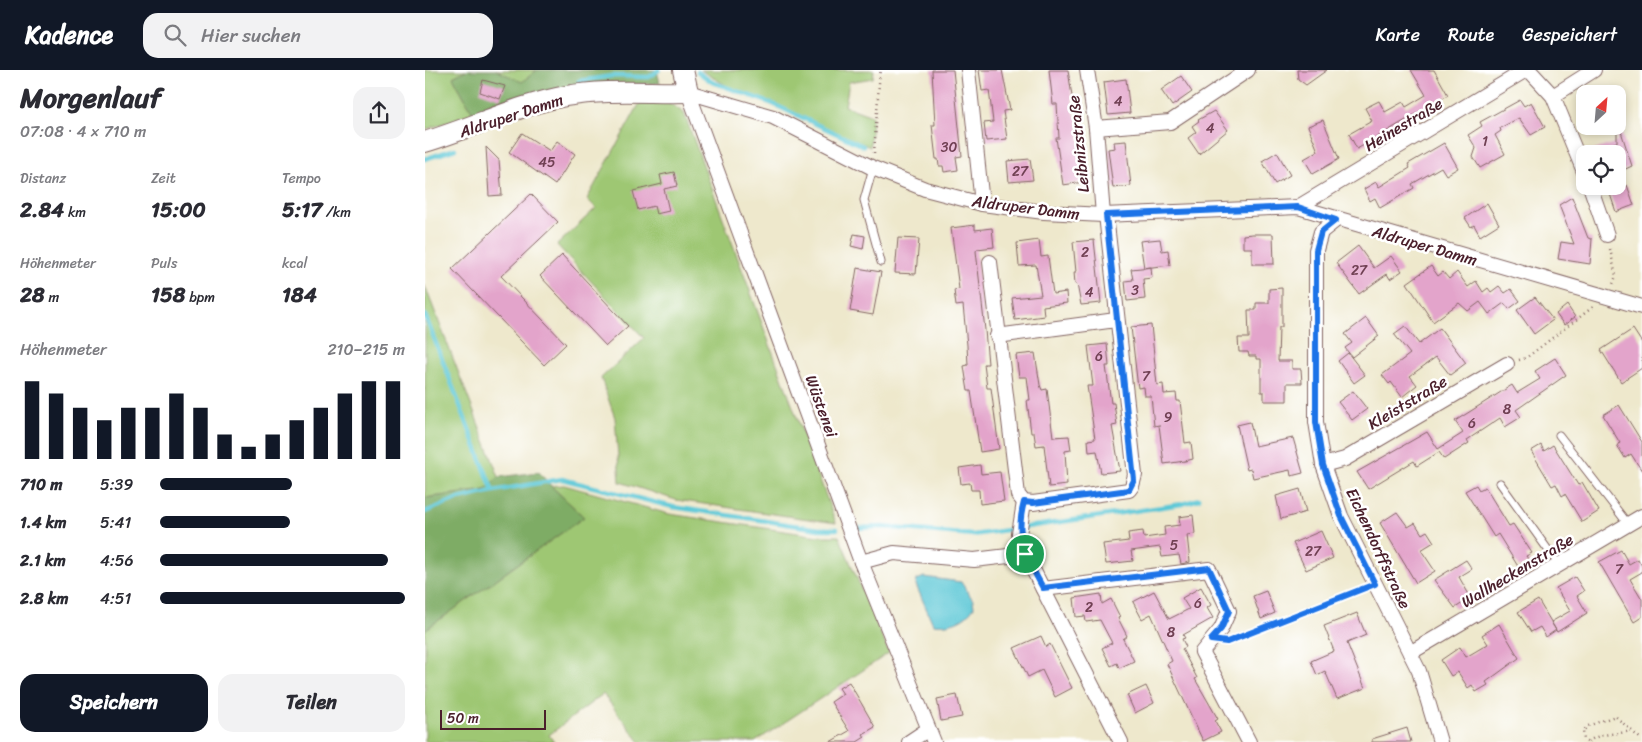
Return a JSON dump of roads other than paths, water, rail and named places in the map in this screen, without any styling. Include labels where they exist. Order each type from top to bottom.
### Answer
[{"type":"street","points":[[683,70],[688,92]]},
{"type":"street","points":[[968,70],[982,204]]},
{"type":"street","name":"Leibnizstraße","points":[[1024,502],[1033,503],[1129,490],[1135,475],[1104,215],[1096,128],[1087,70]]},
{"type":"street","points":[[1096,128],[1170,122],[1248,70]]},
{"type":"street","points":[[1527,70],[1553,96],[1576,152]]},
{"type":"street","name":"Heinestraße","points":[[1298,207],[1527,70]]},
{"type":"street","points":[[1553,96],[1594,70]]},
{"type":"street","name":"Aldruper Damm","points":[[425,142],[511,112],[566,96],[611,91],[688,92],[773,117],[873,168],[925,189],[982,204],[1044,212],[1104,215],[1298,207],[1336,220],[1642,307]]},
{"type":"street","name":"Wüstenei","points":[[688,92],[861,562],[930,736],[909,742]]},
{"type":"street","points":[[1593,195],[1607,235]]},
{"type":"street","name":"Eichendorffstraße","points":[[1336,220],[1321,232],[1316,250],[1316,422],[1323,465],[1341,516],[1419,671],[1440,742]]},
{"type":"street","points":[[990,262],[997,336],[1018,495],[1024,502],[1019,527],[1025,554],[1121,742]]},
{"type":"street","points":[[997,336],[1116,320]]},
{"type":"street","name":"Kleiststraße","points":[[1323,465],[1345,459],[1507,364]]},
{"type":"street","name":"Wallheckenstraße","points":[[1410,653],[1642,516]]},
{"type":"street","points":[[861,562],[895,553],[975,560],[1025,554]]},
{"type":"street","points":[[1043,588],[1209,568],[1229,611],[1221,629],[1202,652],[1249,742]]},
{"type":"lane","points":[[873,168],[864,200],[881,262]]},
{"type":"lane","points":[[1559,435],[1628,524]]},
{"type":"lane","points":[[1500,483],[1559,565]]},
{"type":"water","points":[[924,577],[961,582],[973,600],[974,607],[966,616],[956,622],[933,624],[916,585],[917,580]]},
{"type":"waterway","points":[[579,81],[612,76],[649,77],[659,70]]},
{"type":"waterway","points":[[698,72],[712,82],[773,104],[863,146]]},
{"type":"waterway","points":[[425,159],[455,149]]},
{"type":"waterway","points":[[425,315],[493,491],[454,500],[425,512]]},
{"type":"waterway","points":[[493,491],[562,479],[673,507],[819,529],[837,529]]},
{"type":"waterway","points":[[859,528],[882,527],[973,535],[1182,504],[1199,499]]}]
